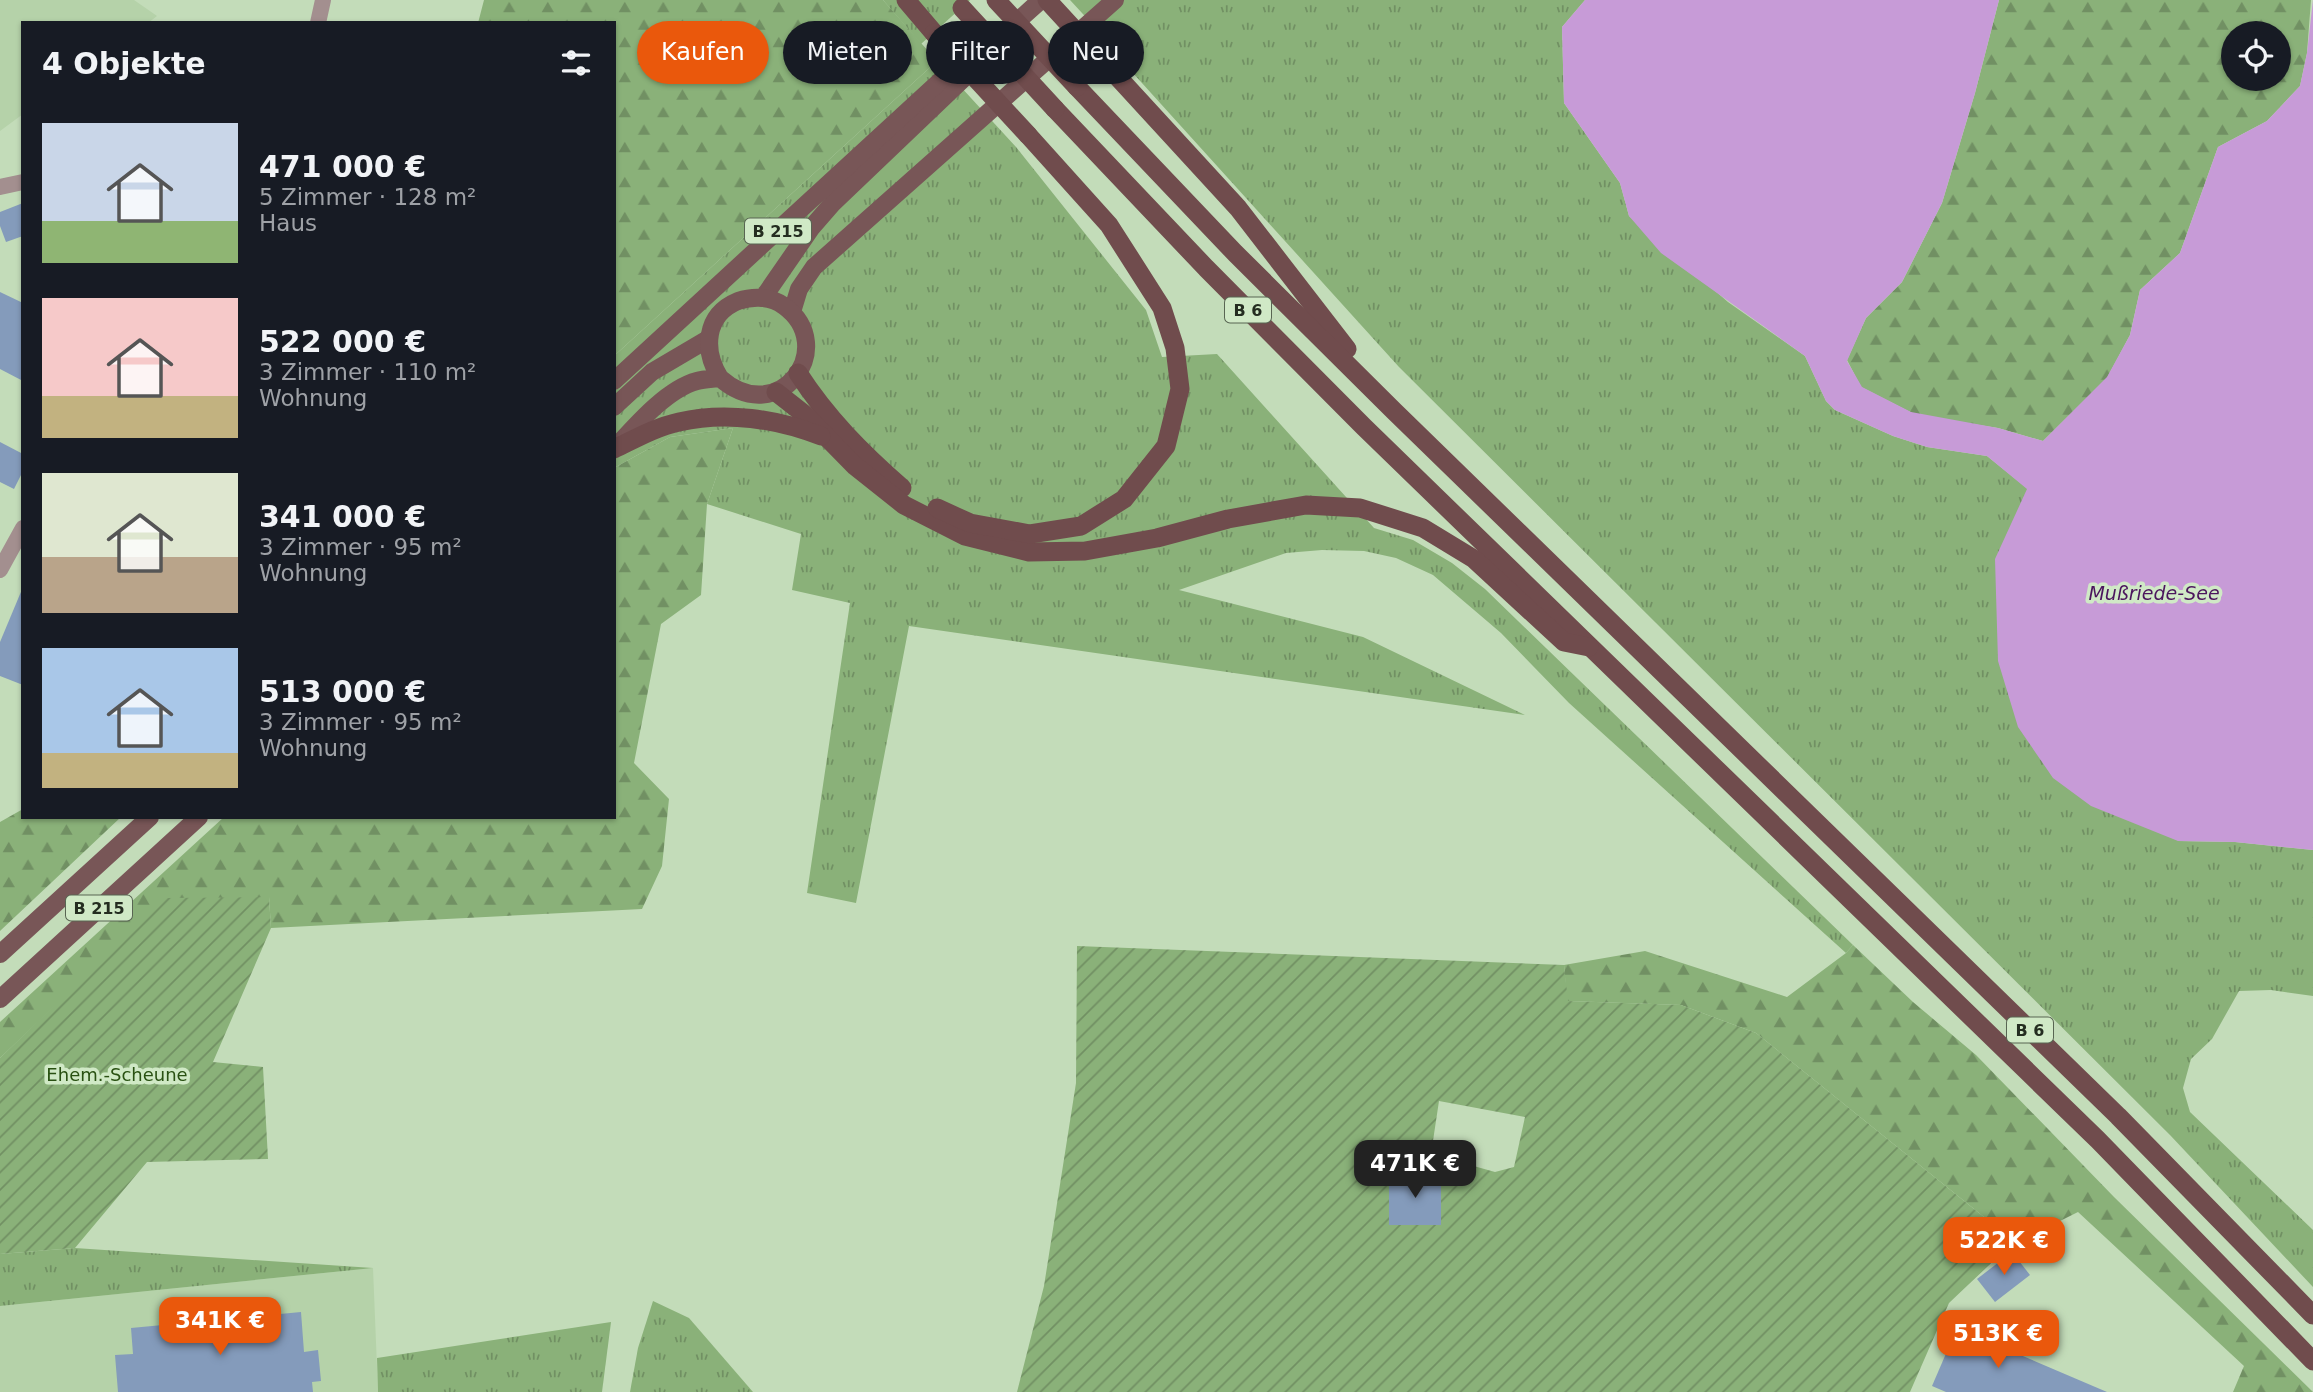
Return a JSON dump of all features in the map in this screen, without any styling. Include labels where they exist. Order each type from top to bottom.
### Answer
[{"type":"highway","points":[[798,373],[819,405],[861,453],[913,497],[970,523],[1030,534],[1081,526],[1124,499],[1166,446],[1180,389],[1175,348],[1162,308],[1109,225],[906,0]]},
{"type":"highway","name":"B 6","points":[[996,0],[1235,253],[2118,1116],[2313,1315]]},
{"type":"highway","points":[[1047,0],[1238,208],[1394,411]]},
{"type":"highway","name":"B 6","points":[[958,4],[1206,268],[1364,427],[2098,1140],[2313,1361]]},
{"type":"highway","points":[[776,392],[804,414],[855,466],[904,505],[965,536],[1029,551],[1085,551],[1157,538],[1228,519],[1306,505],[1360,508],[1423,528],[1474,559],[1564,642],[1590,647]]},
{"type":"highway","points":[[616,448],[677,422],[713,417],[761,419],[830,439]]},
{"type":"main road","name":"B 215","points":[[1018,21],[1041,0]]},
{"type":"main road","name":"B 215","points":[[792,312],[799,289],[814,267],[1115,0]]},
{"type":"main road","name":"B 215","points":[[616,379],[937,84]]},
{"type":"main road","name":"B 215","points":[[764,298],[812,227],[832,204],[958,84]]},
{"type":"main road","points":[[748,298],[764,298],[779,302],[792,312],[800,323],[806,348],[798,373],[788,384],[776,392],[745,394],[731,388],[720,378],[708,353],[708,339],[713,324],[722,312],[734,303],[748,298]]},
{"type":"main road","points":[[616,405],[652,372],[708,339]]},
{"type":"main road","points":[[616,447],[640,420],[675,392],[696,381],[720,378]]},
{"type":"main road","name":"B 215","points":[[0,954],[148,819]]},
{"type":"main road","name":"B 215","points":[[0,999],[197,819]]},
{"type":"street","points":[[318,21],[323,0]]},
{"type":"street","points":[[0,187],[21,182]]},
{"type":"street","points":[[0,570],[20,537]]},
{"type":"shaded area","points":[[0,0],[134,0],[157,16],[151,21],[21,21],[21,115],[0,131]]},
{"type":"shaded area","points":[[373,1268],[378,1392],[0,1392],[0,1306]]},
{"type":"green space","points":[[484,0],[883,0],[902,21],[783,21],[783,84],[912,84],[616,354],[616,21],[479,21]]},
{"type":"green space","points":[[883,0],[970,0],[947,21],[926,21],[926,40],[921,44],[912,34],[912,21],[901,21]]},
{"type":"green space","points":[[1070,0],[1585,0],[1562,27],[1564,103],[1620,183],[1629,216],[1728,302],[1805,356],[1826,401],[1835,410],[1893,436],[1927,447],[1987,456],[2028,489],[2026,494],[2178,841],[2235,842],[2313,850],[2313,996],[2271,990],[2239,991],[2212,1039],[2191,1059],[2183,1088],[2190,1112],[2313,1230],[2313,1287],[2170,1135],[1399,367],[1143,84],[1144,21],[1089,21]]},
{"type":"green space","points":[[1999,0],[2311,0],[2307,53],[2300,86],[2267,121],[2218,147],[2180,253],[2140,290],[2130,335],[2107,378],[2043,441],[1998,428],[1916,415],[1861,387],[1847,360],[1866,318],[1902,282],[1942,203]]},
{"type":"green space","points":[[912,33],[926,49],[926,71],[912,84]]},
{"type":"green space","points":[[926,71],[926,84],[958,84],[1016,147],[1146,310],[1162,357],[1217,354],[1374,528],[1413,540],[1452,563],[1485,589],[1853,945],[1846,953],[1569,703],[1501,633],[1433,575],[1396,558],[1364,551],[1286,553],[1179,590],[1363,637],[1525,715],[909,626],[856,903],[807,893],[850,603],[792,590],[801,534],[707,504],[733,428],[670,437],[616,467],[616,354]]},
{"type":"green space","points":[[733,428],[707,504],[701,595],[661,624],[634,763],[669,799],[662,866],[642,909],[271,928],[269,897],[60,1001],[0,1058],[0,1022],[222,819],[616,819],[616,467],[670,437]]},
{"type":"green space","points":[[21,810],[21,819],[119,819],[0,931],[0,822]]},
{"type":"green space","name":"Ehem.-Scheune","points":[[269,897],[271,928],[213,1062],[263,1067],[268,1159],[147,1162],[75,1248],[0,1254],[0,1058],[165,898]]},
{"type":"green space","points":[[1853,945],[1913,1002],[1976,1055],[2114,1197],[2313,1392],[2233,1392],[2244,1366],[2078,1212],[2008,1247],[1984,1217],[1756,1033],[1681,1005],[1567,1001],[1564,965],[1645,951],[1787,997]]},
{"type":"green space","points":[[1077,946],[1564,965],[1568,1001],[1681,1005],[1756,1033],[1984,1217],[2008,1247],[1949,1303],[1910,1392],[1017,1392],[1044,1286],[1076,1083]],"holes":[[[1439,1101],[1525,1117],[1514,1167],[1495,1172],[1431,1154]]]},
{"type":"green space","points":[[75,1248],[373,1268],[0,1306],[0,1254]]},
{"type":"green space","points":[[653,1301],[689,1318],[753,1392],[630,1392],[638,1348]]},
{"type":"green space","points":[[611,1322],[602,1392],[378,1392],[377,1358]]},
{"type":"water","name":"Mußriede-See","points":[[1585,0],[1999,0],[1942,203],[1902,282],[1866,318],[1847,361],[1862,387],[1911,412],[1998,428],[2043,441],[2107,377],[2130,335],[2140,290],[2180,253],[2218,147],[2267,121],[2300,86],[2313,0],[2313,850],[2235,842],[2178,841],[2091,806],[2053,778],[2018,727],[1998,661],[1995,559],[2027,489],[1987,456],[1927,447],[1893,436],[1835,410],[1826,401],[1805,356],[1661,253],[1629,216],[1620,183],[1564,103],[1562,27]]},
{"type":"building","points":[[21,204],[21,237],[6,242],[0,226],[0,212]]},
{"type":"building","points":[[0,292],[21,302],[21,380],[0,369]]},
{"type":"building","points":[[0,442],[21,453],[21,475],[14,489],[0,482]]},
{"type":"building","points":[[21,592],[21,684],[0,676],[0,642]]},
{"type":"building","points":[[1389,1174],[1441,1175],[1441,1225],[1389,1225]]},
{"type":"building","points":[[2012,1252],[2030,1275],[1995,1302],[1977,1279]]},
{"type":"building","points":[[301,1312],[304,1352],[318,1350],[321,1381],[312,1382],[313,1392],[118,1392],[115,1355],[133,1354],[131,1328]]},
{"type":"building","points":[[1957,1328],[2107,1392],[1946,1392],[1932,1386]]}]
